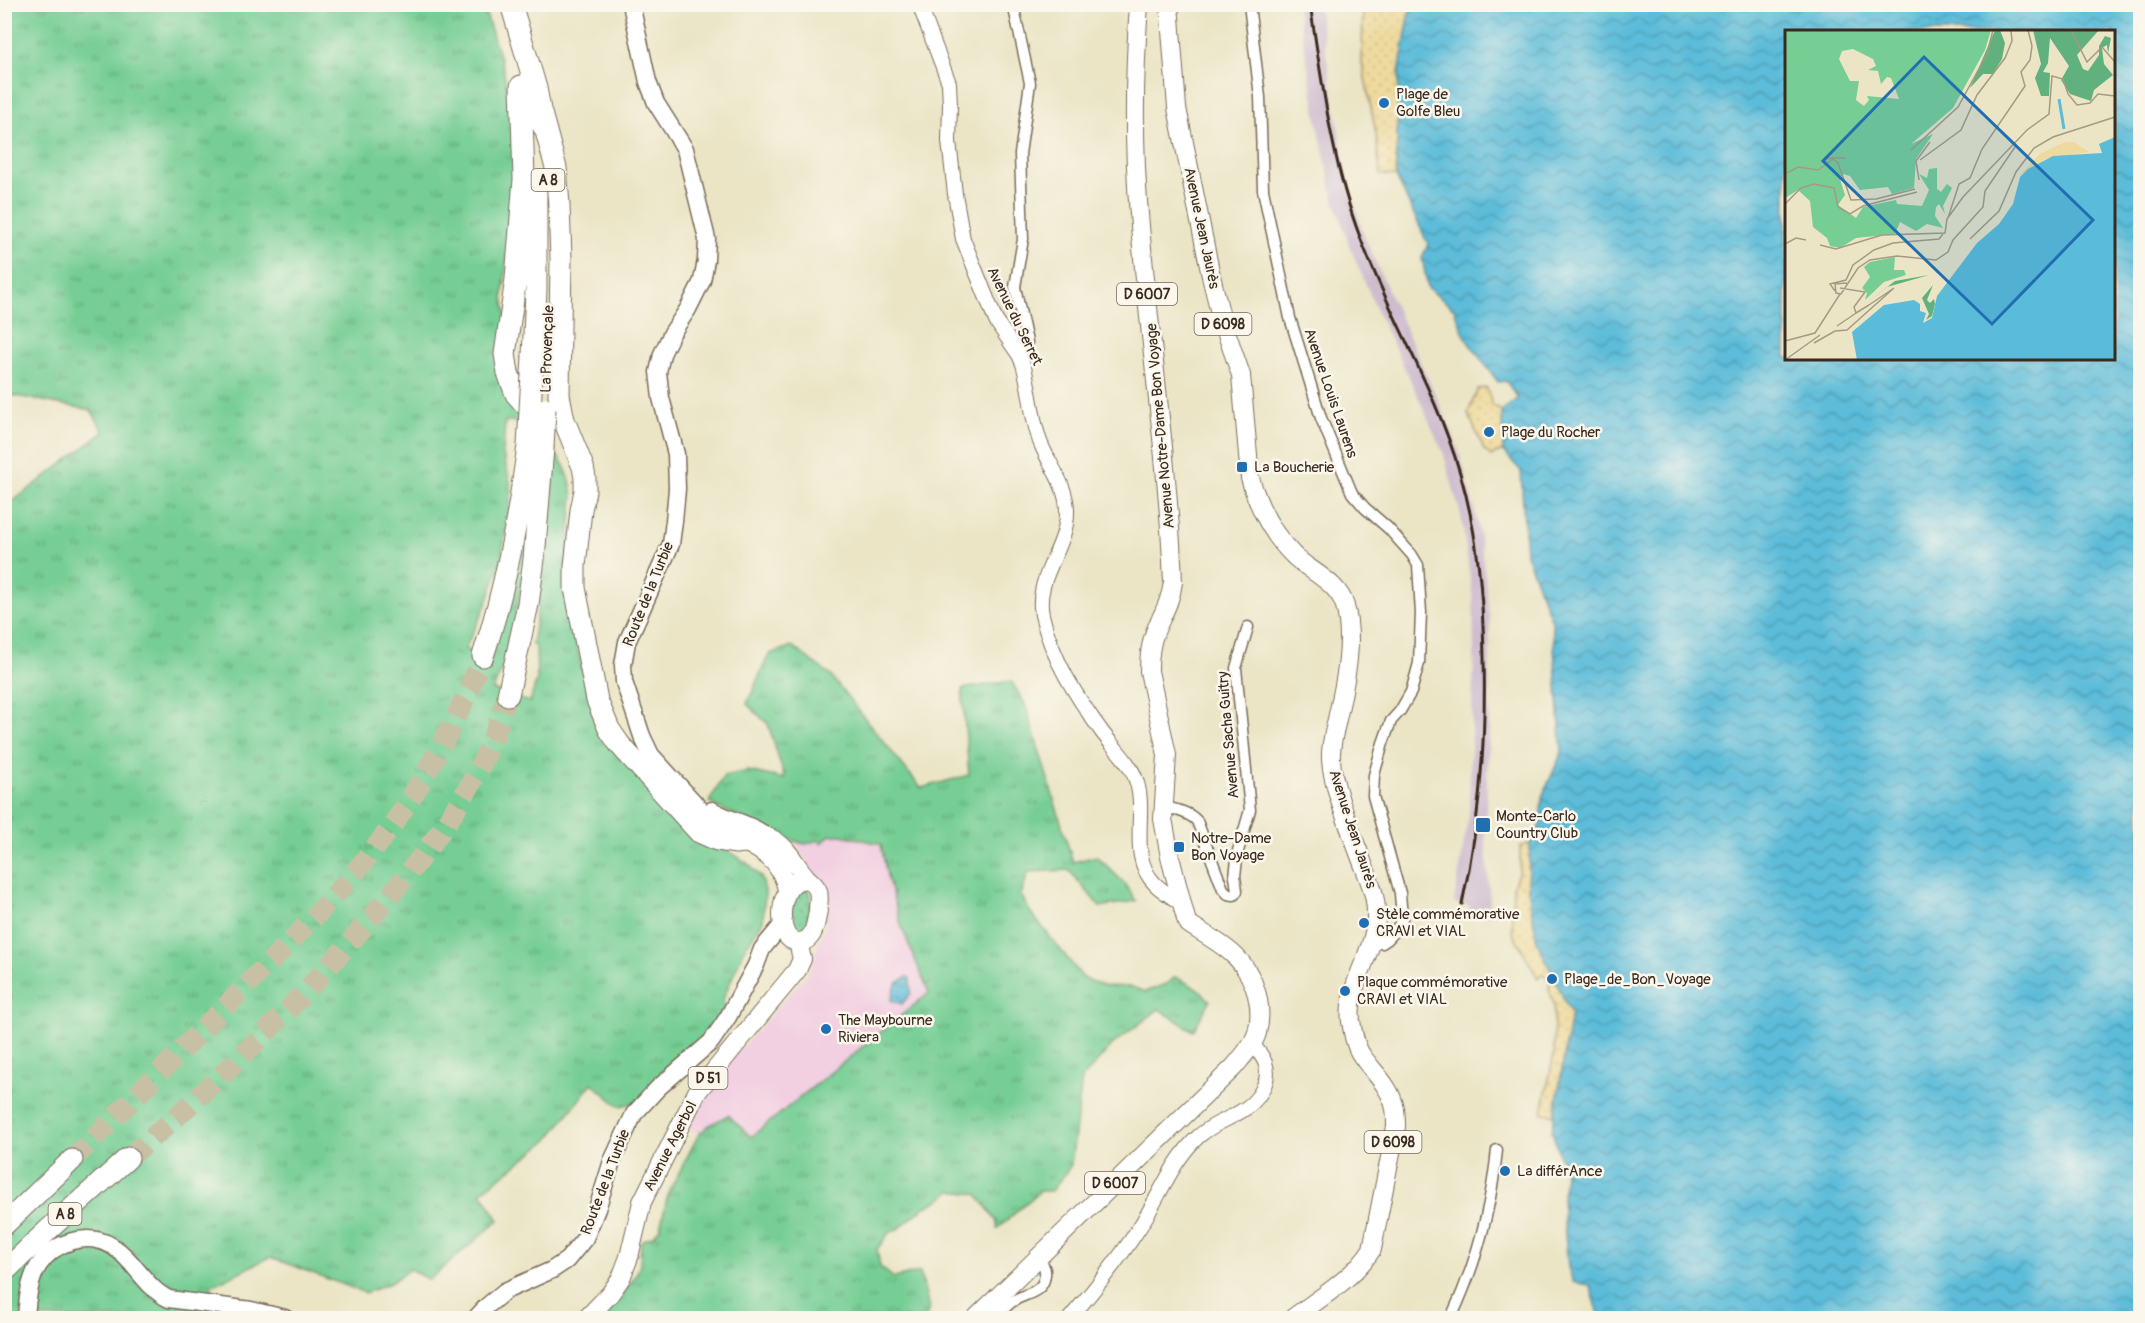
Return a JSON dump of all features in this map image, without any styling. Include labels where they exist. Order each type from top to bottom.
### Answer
[{"type":"highway","name":"La Provençale","points":[[497,4],[521,86],[535,186],[536,290],[540,358]]},
{"type":"highway","name":"La Provençale","points":[[508,694],[528,604],[534,559],[535,447],[549,199],[541,113],[529,60],[511,4]]},
{"type":"highway","points":[[521,86],[524,179],[516,279],[506,345],[506,364],[516,394],[558,440],[572,460],[577,474],[581,510]]},
{"type":"highway","points":[[541,113],[556,168],[559,205],[561,258],[559,395],[564,420],[583,467],[585,491],[575,566],[575,588],[597,700],[609,729],[620,745],[699,831],[711,838],[735,843],[737,838]]},
{"type":"highway","name":"La Provençale","points":[[483,656],[511,556],[535,447]]},
{"type":"highway","name":"A 8","points":[[4,1272],[128,1158]]},
{"type":"highway","name":"A 8","points":[[4,1225],[72,1160]]},
{"type":"main road","name":"Route de la Turbie","points":[[631,4],[648,82],[656,103],[684,149],[707,239],[702,280],[688,309],[672,333],[662,354],[658,372],[661,398],[676,454],[677,489],[674,521],[671,544],[627,642],[623,673],[626,692],[646,746],[661,766],[701,810],[737,838],[756,847],[775,863],[783,873],[787,889]]},
{"type":"main road","name":"Avenue Notre-Dame Bon Voyage","points":[[1139,4],[1135,69],[1139,213],[1161,431],[1173,582],[1170,600],[1154,634],[1149,664],[1167,755],[1163,807],[1168,841],[1181,893],[1199,930],[1229,950],[1245,967],[1254,985],[1259,1021],[1252,1045]]},
{"type":"main road","name":"Avenue Jean Jaurès","points":[[1169,4],[1177,108],[1211,276],[1221,317],[1241,375],[1249,470],[1255,493],[1285,547],[1336,590],[1346,609],[1348,648],[1344,685],[1332,741],[1331,760],[1335,780],[1373,891],[1377,913],[1371,943]]},
{"type":"main road","name":"Route de la Turbie","points":[[476,1318],[505,1291],[552,1270],[567,1260],[585,1238],[612,1161],[634,1114],[658,1088],[711,1042],[728,1017],[762,950],[816,928],[819,897],[815,885],[785,849],[754,828],[721,815],[688,795]]},
{"type":"main road","points":[[737,838],[746,833],[768,837]]},
{"type":"main road","points":[[795,935],[784,899],[787,889],[797,881],[809,880]]},
{"type":"main road","name":"Avenue Agerbol","points":[[587,1318],[610,1294],[621,1278],[629,1257],[642,1202],[697,1092],[805,967],[809,958],[795,935]]},
{"type":"main road","name":"D 6098","points":[[1293,1318],[1354,1272],[1372,1249],[1376,1236],[1396,1127],[1395,1110],[1382,1080],[1361,1055],[1353,1030],[1350,1008],[1371,943]]},
{"type":"main road","name":"D 6007","points":[[976,1318],[1234,1067],[1252,1045]]},
{"type":"main road","points":[[26,1318],[32,1281],[38,1266],[50,1252],[65,1243],[80,1239],[104,1242],[111,1246],[131,1262],[158,1293],[169,1299],[251,1310],[285,1318]]},
{"type":"street","name":"Avenue du Serret","points":[[919,4],[949,83],[949,141],[963,239],[996,321],[1019,355],[1028,382],[1041,444],[1067,501],[1068,513],[1064,537],[1046,575],[1042,590],[1042,613],[1059,666],[1136,777],[1140,795],[1140,857],[1147,874],[1155,885],[1181,893]]},
{"type":"street","points":[[1013,4],[1030,83],[1020,154],[1023,239],[1015,287],[1027,342],[1019,355]]},
{"type":"street","name":"Avenue Louis Laurens","points":[[1249,4],[1260,97],[1263,190],[1290,318],[1319,412],[1352,493],[1388,528],[1418,565],[1422,613],[1419,663],[1411,692],[1391,721],[1387,732],[1374,775],[1373,796],[1400,893],[1402,919],[1388,939],[1382,943],[1371,943]]},
{"type":"street","name":"Avenue Sacha Guitry","points":[[1163,807],[1192,816],[1197,821],[1223,888],[1228,894],[1234,895],[1237,891],[1235,876],[1238,851],[1250,810],[1236,668],[1248,627]]},
{"type":"street","points":[[1070,1318],[1139,1228],[1174,1168],[1198,1137],[1209,1128],[1241,1113],[1256,1102],[1267,1074],[1266,1061],[1252,1045]]},
{"type":"street","points":[[1451,1318],[1464,1290],[1486,1220],[1497,1150]]},
{"type":"street","points":[[995,1318],[1012,1302],[1038,1290],[1042,1285],[1045,1268],[1038,1257]]},
{"type":"shaded area","points":[[1297,5],[1318,5],[1344,163],[1355,206],[1366,241],[1453,434],[1479,530],[1490,618],[1485,835],[1491,915],[1468,916],[1470,906],[1454,903],[1469,812],[1474,654],[1473,599],[1462,520],[1444,455],[1378,313],[1350,247],[1333,196]]},
{"type":"shaded area","points":[[829,835],[842,835],[881,844],[887,876],[929,993],[751,1137],[708,1126],[699,1134],[688,1127],[711,1083],[808,973],[812,965],[825,928],[828,892],[824,881],[814,873],[794,841],[806,844]]},
{"type":"green space","points":[[5,5],[483,5],[503,68],[518,148],[503,296],[521,409],[520,422],[505,421],[503,454],[512,490],[501,562],[487,603],[465,649],[491,659],[526,511],[531,516],[512,643],[493,690],[530,702],[537,679],[536,646],[532,645],[547,546],[551,449],[564,465],[572,490],[565,585],[567,605],[589,696],[726,849],[747,863],[761,877],[765,891],[763,921],[745,948],[723,999],[725,1009],[660,1098],[619,1106],[592,1083],[548,1140],[481,1192],[499,1220],[429,1280],[410,1269],[390,1283],[365,1293],[270,1257],[211,1286],[217,1318],[5,1318],[4,508],[104,432],[91,410],[5,394]]},
{"type":"green space","points":[[792,646],[830,675],[921,788],[969,775],[962,689],[1011,681],[1025,704],[1073,862],[1097,856],[1125,884],[1136,901],[1100,907],[1069,870],[1028,872],[1021,895],[1031,913],[1083,978],[1104,986],[1132,987],[1145,992],[1168,983],[1175,977],[1197,988],[1210,1001],[1193,1031],[1159,1009],[1112,1045],[1082,1079],[1071,1165],[1052,1191],[1040,1191],[997,1229],[997,1222],[977,1194],[951,1191],[889,1233],[877,1249],[880,1267],[894,1278],[920,1272],[929,1308],[926,1318],[601,1318],[623,1293],[638,1271],[641,1241],[653,1236],[660,1228],[668,1194],[699,1134],[728,1115],[751,1137],[929,993],[902,928],[887,876],[881,844],[842,835],[830,835],[822,843],[818,840],[806,844],[794,841],[709,802],[724,776],[748,771],[785,779],[768,724],[747,704],[769,654]]},
{"type":"green space","points":[[806,888],[811,894],[808,928],[800,934],[795,933],[790,925],[793,894],[795,891]]},
{"type":"sand","name":"Plage de Golfe Bleu","points":[[1363,5],[1411,5],[1399,73],[1396,176],[1380,175],[1376,133],[1362,63]]},
{"type":"sand","name":"Plage du Rocher","points":[[1487,388],[1492,405],[1502,411],[1503,451],[1491,456],[1484,450],[1468,413],[1478,389]]},
{"type":"sand","name":"Plage_de_Bon_Voyage","points":[[1530,844],[1528,887],[1537,941],[1571,1014],[1555,1115],[1542,1113],[1554,1054],[1554,1004],[1549,989],[1550,980],[1543,974],[1538,978],[1512,931],[1513,888],[1520,867],[1520,846]]},
{"type":"water","points":[[1411,5],[2140,5],[2140,1318],[1600,1318],[1590,1285],[1573,1282],[1568,1267],[1562,1199],[1565,1174],[1552,1131],[1571,1014],[1537,941],[1528,887],[1530,844],[1540,825],[1542,797],[1562,752],[1552,621],[1526,554],[1521,471],[1503,451],[1502,411],[1518,398],[1506,381],[1498,382],[1466,339],[1454,309],[1428,288],[1422,258],[1428,244],[1396,176],[1399,73]]},
{"type":"water","points":[[907,977],[910,978],[911,993],[902,1004],[891,1000],[896,984]]},
{"type":"tunnel","points":[[72,1160],[306,925],[345,884],[381,840],[434,759],[483,656]]},
{"type":"tunnel","points":[[128,1158],[217,1080],[273,1025],[327,968],[393,892],[433,842],[468,789],[495,733],[508,695]]},
{"type":"railway","points":[[1310,4],[1329,122],[1350,209],[1372,267],[1426,383],[1450,443],[1466,496],[1475,542],[1482,612],[1484,720],[1481,782],[1462,904]]},
{"type":"place","name":"Plage de Golfe Bleu","points":[[1384,103]]},
{"type":"place","name":"Plage du Rocher","points":[[1489,432]]},
{"type":"place","name":"La Boucherie","points":[[1242,467]]},
{"type":"place","name":"Monte-Carlo Country Club","points":[[1483,825]]},
{"type":"place","name":"Notre-Dame Bon Voyage","points":[[1179,847]]},
{"type":"place","name":"Stèle commémorative CRAVI et VIAL","points":[[1364,923]]},
{"type":"place","name":"Plage_de_Bon_Voyage","points":[[1552,979]]},
{"type":"place","name":"Plaque commémorative CRAVI et VIAL","points":[[1345,991]]},
{"type":"place","name":"The Maybourne Riviera","points":[[826,1029]]},
{"type":"place","name":"La différAnce","points":[[1505,1171]]}]
